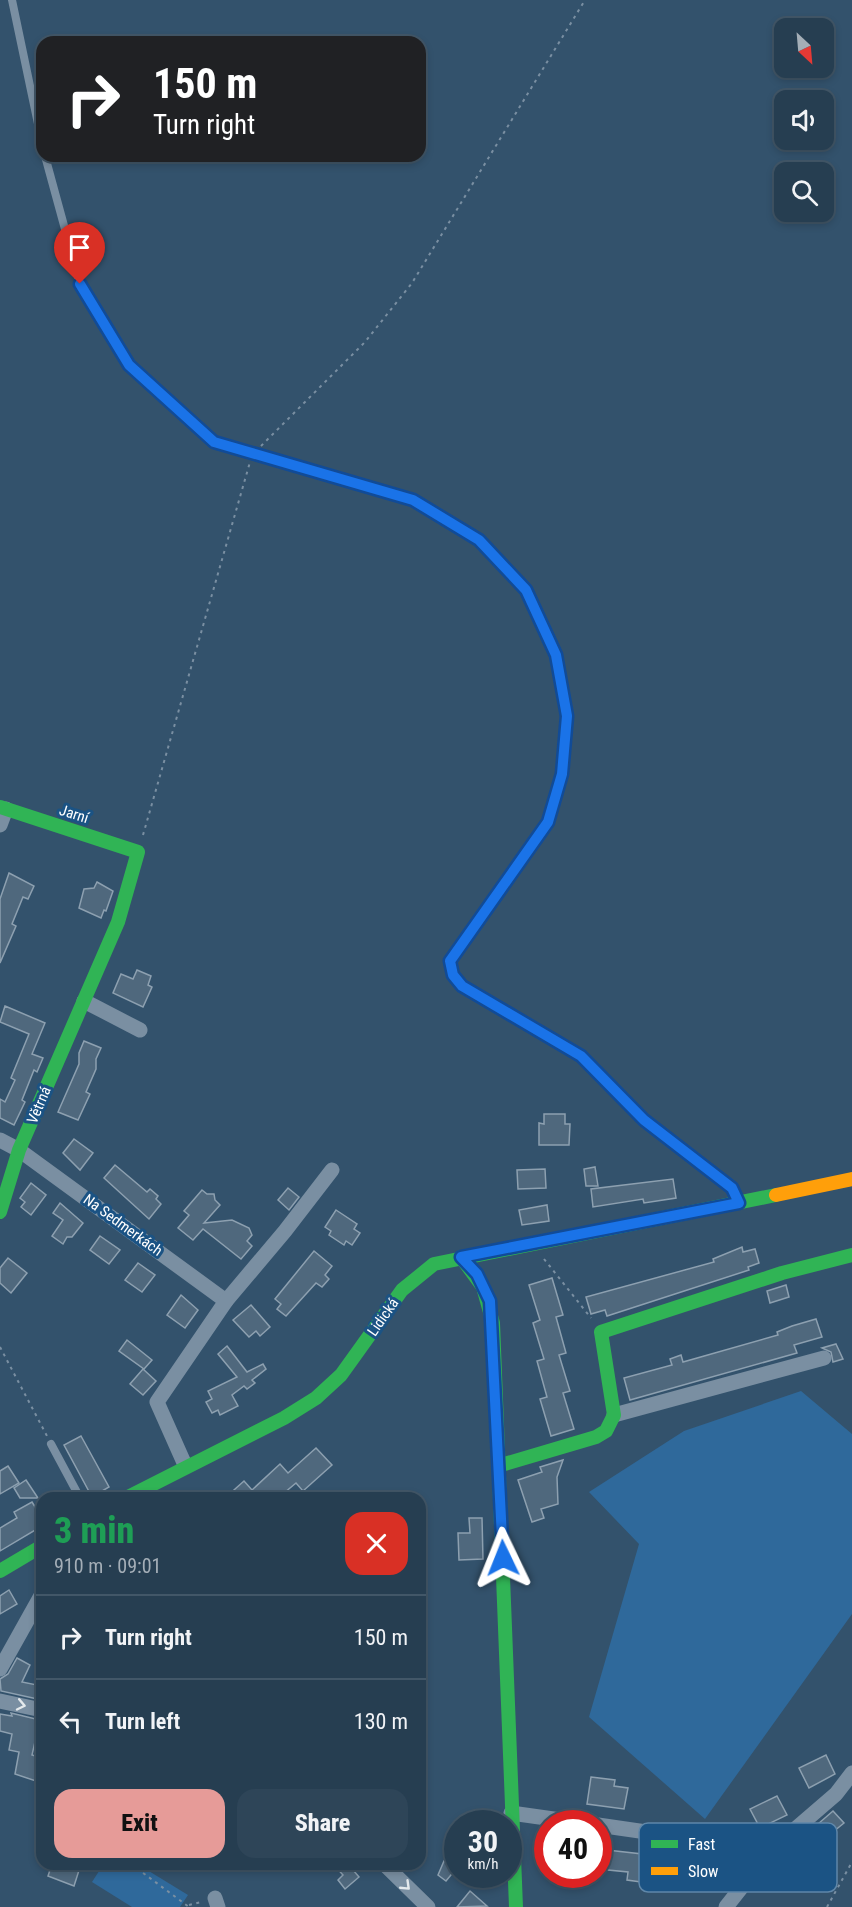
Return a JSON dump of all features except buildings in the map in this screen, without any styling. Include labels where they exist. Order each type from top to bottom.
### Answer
[{"type":"street","name":"Jarní","points":[[3,808],[138,852]]},
{"type":"street","points":[[0,825],[3,808]]},
{"type":"street","name":"Větrná","points":[[0,1212],[20,1150],[118,922],[138,852]]},
{"type":"street","points":[[84,1001],[140,1030]]},
{"type":"street","name":"Na Sedmerkách","points":[[0,1140],[20,1150],[226,1301]]},
{"type":"street","points":[[185,1466],[157,1402],[226,1301],[332,1170]]},
{"type":"street","name":"Lidická","points":[[137,1492],[285,1416],[324,1392],[348,1368],[395,1300],[417,1274],[434,1264],[852,1179]]},
{"type":"street","points":[[501,1465],[596,1437],[606,1431],[614,1415],[601,1332],[782,1273],[852,1255]]},
{"type":"street","points":[[461,1257],[477,1274],[490,1301],[501,1465],[511,1810]]},
{"type":"street","points":[[614,1415],[824,1358]]},
{"type":"street","points":[[0,1571],[36,1550]]},
{"type":"street","points":[[0,1669],[36,1605]]},
{"type":"street","points":[[0,1701],[36,1709]]},
{"type":"street","points":[[802,1823],[836,1794],[852,1773]]},
{"type":"street","points":[[612,1827],[639,1831]]},
{"type":"street","points":[[390,1870],[428,1907]]},
{"type":"street","points":[[515,1888],[516,1907]]},
{"type":"street","points":[[726,1907],[738,1892]]},
{"type":"lane","points":[[12,0],[36,114]]},
{"type":"lane","points":[[47,162],[80,284],[129,365],[214,442],[413,500],[479,540],[526,590],[556,655],[567,716],[562,774],[548,822],[450,961],[453,975],[462,986],[581,1056],[644,1120],[732,1188],[739,1203]]},
{"type":"lane","points":[[51,1444],[77,1492]]},
{"type":"path","points":[[138,852],[253,454],[365,342],[411,283],[585,0]]},
{"type":"path","points":[[531,1243],[601,1332]]},
{"type":"path","points":[[0,1347],[51,1444]]},
{"type":"path","points":[[837,1889],[852,1862]]},
{"type":"path","points":[[140,1870],[189,1907]]},
{"type":"path","points":[[827,1907],[835,1892]]},
{"type":"shaded area","points":[[801,1391],[852,1434],[852,1614],[705,1819],[589,1717],[639,1544],[589,1492],[684,1431]]},
{"type":"shaded area","points":[[100,1870],[147,1870],[188,1895],[180,1907],[132,1907],[92,1882]]},
{"type":"traffic: fast","points":[[0,807],[138,852],[118,922],[19,1150],[0,1212]]},
{"type":"traffic: fast","points":[[138,1492],[284,1418],[316,1398],[341,1375],[402,1290],[434,1264],[776,1195]]},
{"type":"traffic: fast","points":[[501,1465],[596,1437],[606,1431],[614,1415],[601,1332],[782,1273],[852,1255]]},
{"type":"traffic: fast","points":[[461,1257],[483,1287],[493,1323],[516,1907]]},
{"type":"traffic: fast","points":[[0,1571],[36,1550]]},
{"type":"traffic: slow","points":[[776,1195],[852,1179]]},
{"type":"route","points":[[80,284],[129,365],[214,442],[413,500],[479,540],[526,590],[556,655],[567,716],[562,774],[548,822],[450,961],[453,975],[462,986],[581,1056],[644,1120],[732,1188],[739,1203],[461,1257],[477,1274],[490,1301],[501,1465],[503,1558]]}]
